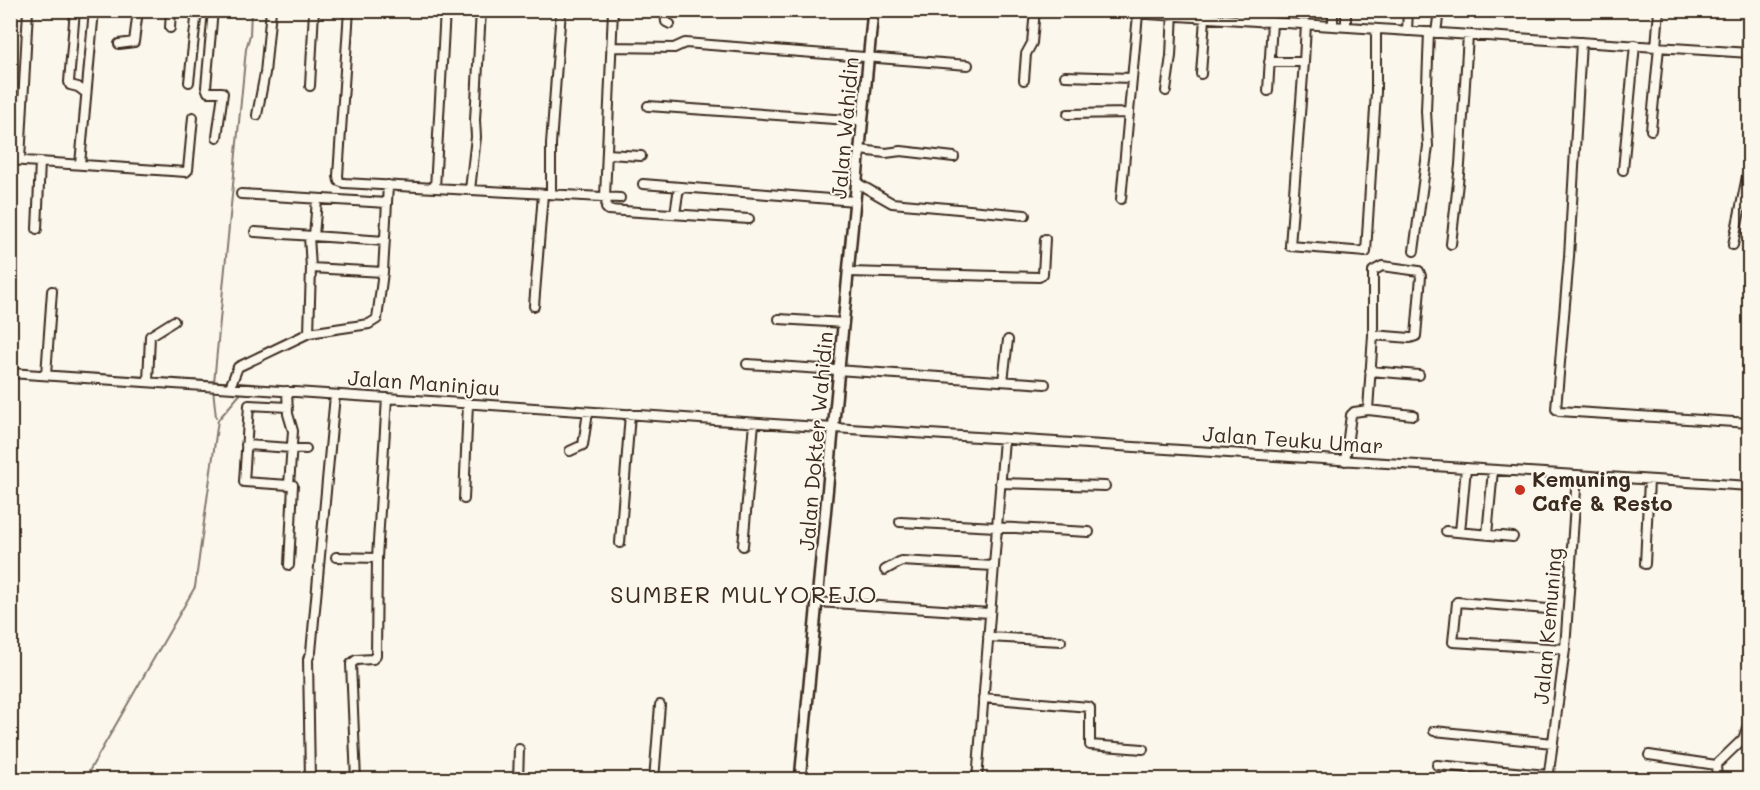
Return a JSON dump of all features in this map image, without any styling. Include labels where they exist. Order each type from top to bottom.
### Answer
[{"type":"street","points":[[20,160],[28,10]]},
{"type":"street","points":[[75,10],[69,82],[86,93]]},
{"type":"street","points":[[80,164],[94,10]]},
{"type":"street","points":[[119,44],[134,42],[138,10]]},
{"type":"street","points":[[170,28],[171,10]]},
{"type":"street","points":[[189,82],[197,10]]},
{"type":"street","points":[[213,10],[206,87],[208,92],[223,92],[217,137]]},
{"type":"street","points":[[257,115],[265,73],[271,10]]},
{"type":"street","points":[[310,86],[314,10]]},
{"type":"street","points":[[349,10],[338,179],[344,183],[620,198]]},
{"type":"street","points":[[435,188],[445,10]]},
{"type":"street","points":[[470,190],[476,136],[481,10]]},
{"type":"street","points":[[534,306],[547,194],[561,10]]},
{"type":"street","points":[[613,10],[606,207],[608,210],[749,219]]},
{"type":"street","points":[[665,10],[666,22],[670,24]]},
{"type":"street","name":"Jalan Wahidin","points":[[851,249],[873,10]]},
{"type":"street","points":[[1024,80],[1026,54],[1032,43],[1035,10]]},
{"type":"street","points":[[1085,10],[1138,14],[1173,13],[1261,22],[1748,53],[1747,23]]},
{"type":"street","points":[[1261,22],[1262,10]]},
{"type":"street","points":[[1333,10],[1333,26]]},
{"type":"street","points":[[1346,27],[1347,10]]},
{"type":"street","points":[[1407,31],[1408,10]]},
{"type":"street","points":[[1414,251],[1428,146],[1426,111],[1433,33],[1439,10]]},
{"type":"street","points":[[1651,130],[1659,10]]},
{"type":"street","points":[[1166,91],[1171,56],[1173,13]]},
{"type":"street","points":[[1121,200],[1138,14]]},
{"type":"street","points":[[1201,74],[1205,18]]},
{"type":"street","points":[[1268,91],[1272,22]]},
{"type":"street","points":[[1306,24],[1290,246],[1366,252],[1376,92],[1376,29]]},
{"type":"street","points":[[1451,244],[1460,165],[1468,35]]},
{"type":"street","points":[[1581,42],[1569,257],[1555,405],[1557,410],[1749,423]]},
{"type":"street","points":[[611,47],[674,48],[685,43],[968,65]]},
{"type":"street","points":[[1623,170],[1635,45]]},
{"type":"street","points":[[1269,62],[1304,62]]},
{"type":"street","points":[[1065,76],[1132,78]]},
{"type":"street","points":[[648,106],[863,121]]},
{"type":"street","points":[[1068,114],[1129,113]]},
{"type":"street","points":[[10,160],[186,172],[193,117]]},
{"type":"street","points":[[860,150],[886,153],[901,151],[954,157]]},
{"type":"street","points":[[607,154],[641,156]]},
{"type":"street","points":[[37,229],[40,162]]},
{"type":"street","points":[[1733,245],[1749,162]]},
{"type":"street","points":[[857,183],[892,203],[1025,215]]},
{"type":"street","points":[[643,184],[855,201]]},
{"type":"street","points":[[233,388],[238,367],[309,333],[376,321],[379,315],[383,272],[388,185]]},
{"type":"street","points":[[675,214],[679,187]]},
{"type":"street","points":[[240,194],[387,203]]},
{"type":"street","points":[[309,333],[311,236],[317,200]]},
{"type":"street","points":[[255,232],[384,241]]},
{"type":"street","points":[[849,272],[1039,277],[1043,274],[1045,239]]},
{"type":"street","name":"Jalan Dokter Wahidin","points":[[800,780],[851,249]]},
{"type":"street","points":[[1368,410],[1373,335],[1373,271],[1382,266],[1419,271],[1421,276],[1416,336],[1410,338],[1373,335]]},
{"type":"street","points":[[311,268],[383,272]]},
{"type":"street","points":[[46,375],[52,291]]},
{"type":"street","points":[[779,319],[844,323]]},
{"type":"street","points":[[148,382],[150,336],[174,321]]},
{"type":"street","points":[[1003,381],[1008,340]]},
{"type":"street","points":[[747,364],[1045,384]]},
{"type":"street","points":[[1370,371],[1419,375]]},
{"type":"street","name":"Jalan Maninjau","points":[[10,373],[834,428]]},
{"type":"street","points":[[253,389],[252,405],[249,405],[244,482],[293,485],[289,565]]},
{"type":"street","points":[[287,391],[293,431],[289,485]]},
{"type":"street","points":[[310,780],[308,659],[311,652],[335,395]]},
{"type":"street","points":[[356,780],[351,664],[356,660],[376,658],[377,558],[387,398]]},
{"type":"street","points":[[464,499],[468,404]]},
{"type":"street","points":[[252,405],[288,407]]},
{"type":"street","points":[[1345,460],[1351,415],[1354,412],[1368,410],[1413,415]]},
{"type":"street","points":[[570,451],[583,445],[588,412]]},
{"type":"street","points":[[620,543],[630,414]]},
{"type":"street","points":[[743,546],[754,423]]},
{"type":"street","name":"Jalan Teuku Umar","points":[[834,428],[1749,486]]},
{"type":"street","points":[[977,780],[1004,439]]},
{"type":"street","points":[[246,445],[306,449]]},
{"type":"street","points":[[1460,532],[1466,468]]},
{"type":"street","points":[[1487,535],[1493,470]]},
{"type":"street","name":"Jalan Kemuning","points":[[1548,777],[1565,649],[1578,475]]},
{"type":"street","points":[[1645,564],[1649,480]]},
{"type":"street","points":[[1000,483],[1105,486]]},
{"type":"street","points":[[900,522],[1089,532]]},
{"type":"street","points":[[1446,531],[1513,537]]},
{"type":"street","points":[[336,557],[377,558]]},
{"type":"street","points":[[885,570],[902,561],[994,566]]},
{"type":"street","points":[[817,602],[990,613]]},
{"type":"street","points":[[1548,609],[1457,602],[1453,642],[1565,649]]},
{"type":"street","points":[[988,637],[1061,641]]},
{"type":"street","points":[[983,698],[1089,707],[1090,745],[1143,749]]},
{"type":"street","points":[[654,780],[660,705]]},
{"type":"street","points":[[1717,780],[1716,765],[1743,739],[1749,720]]},
{"type":"street","points":[[1434,730],[1552,743]]},
{"type":"street","points":[[518,780],[519,749]]},
{"type":"street","points":[[1649,755],[1716,765]]},
{"type":"street","points":[[1437,765],[1548,777]]},
{"type":"waterway","points":[[214,383],[251,10]]},
{"type":"waterway","points":[[213,389],[216,417]]},
{"type":"waterway","points":[[84,780],[195,587],[218,420],[242,392]]},
{"type":"place","name":"Kemuning Cafe & Resto","points":[[1520,490]]},
{"type":"district","name":"SUMBER MULYOREJO","points":[[744,593]]}]
